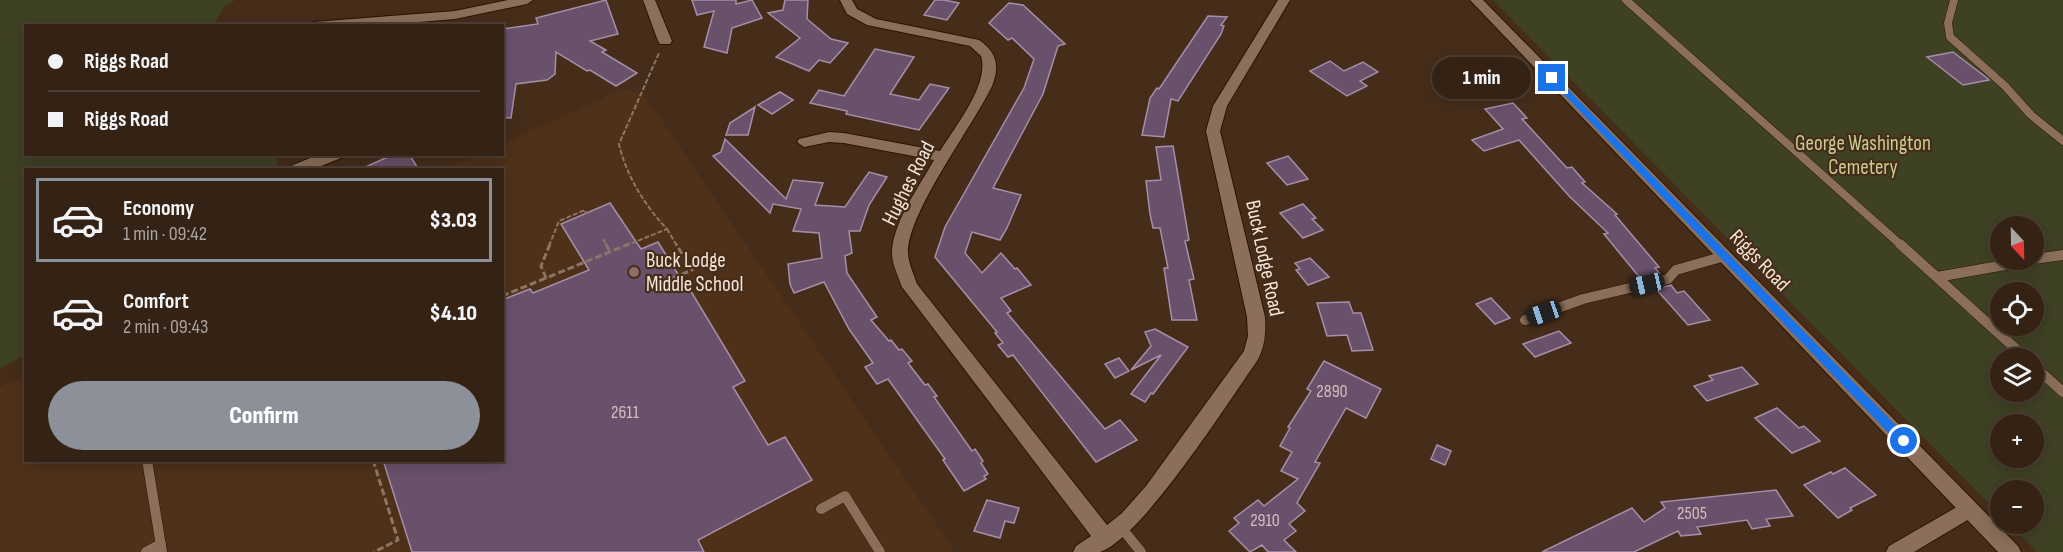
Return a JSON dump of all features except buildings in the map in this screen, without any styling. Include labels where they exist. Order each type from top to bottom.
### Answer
[{"type":"street","points":[[359,24],[470,19],[527,0]]},
{"type":"street","points":[[649,0],[665,41]]},
{"type":"street","name":"Hughes Road","points":[[846,0],[852,10],[872,22],[974,43],[989,57],[990,68],[985,88],[944,157],[904,233],[900,251],[903,269],[910,287],[1105,538]]},
{"type":"street","name":"Buck Lodge Road","points":[[1083,552],[1120,526],[1154,492],[1251,356],[1256,344],[1258,331],[1256,317],[1213,131],[1220,106],[1284,0]]},
{"type":"street","name":"Riggs Road","points":[[1476,0],[2011,552]]},
{"type":"street","points":[[804,142],[829,137],[844,138],[944,157]]},
{"type":"street","points":[[301,168],[331,156]]},
{"type":"street","points":[[1896,552],[1969,509]]},
{"type":"lane","points":[[1626,0],[2015,348]]},
{"type":"lane","points":[[1954,0],[1948,17],[1947,27],[1950,37],[2005,86],[2031,115],[2063,141]]},
{"type":"lane","points":[[2044,258],[2063,255]]},
{"type":"lane","points":[[1525,320],[1582,299],[1668,279],[1676,270],[1725,256]]},
{"type":"lane","points":[[1937,277],[1990,267]]},
{"type":"lane","points":[[2044,375],[2063,392]]},
{"type":"lane","points":[[146,552],[161,548],[147,462]]},
{"type":"lane","points":[[821,509],[845,496],[880,552]]},
{"type":"lane","points":[[1120,526],[1141,552]]},
{"type":"path","points":[[654,286],[692,270],[635,183],[620,154],[619,144],[665,41]]},
{"type":"path","points":[[546,278],[541,266],[559,221],[585,210],[586,214]]},
{"type":"path","points":[[504,295],[667,229]]},
{"type":"path","points":[[603,239],[610,252]]},
{"type":"path","points":[[374,462],[398,540],[374,552]]},
{"type":"shaded area","name":"Buck Lodge Middle School","points":[[622,89],[641,93],[659,116],[955,552],[0,552],[0,387],[24,375],[24,462],[504,462],[504,168],[447,168],[476,156],[504,156],[504,144]]},
{"type":"green space","points":[[0,0],[235,0],[224,7],[215,24],[24,24],[24,156],[277,156],[277,168],[24,168],[24,356],[0,368]]},
{"type":"green space","name":"George Washington Cemetery","points":[[1493,0],[2063,0],[2063,552],[2037,552],[2018,534],[2044,534],[2044,480],[1990,480],[1990,505]]},
{"type":"place","name":"Buck Lodge Middle School","points":[[634,272]]},
{"type":"route","points":[[1552,78],[1904,441]]}]
